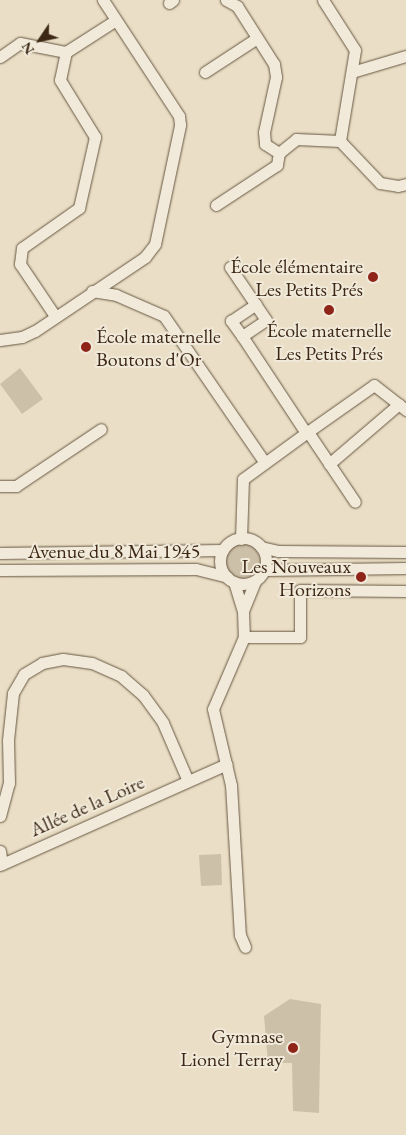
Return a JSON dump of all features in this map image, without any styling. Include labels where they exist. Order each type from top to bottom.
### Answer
[{"type":"street","points":[[0,340],[22,337],[151,252],[180,125],[178,116],[103,0]]},
{"type":"street","points":[[226,0],[237,6],[274,64],[276,77],[264,132],[265,144],[279,153]]},
{"type":"street","points":[[323,0],[355,50],[340,141]]},
{"type":"street","points":[[0,57],[20,44],[66,52],[116,20]]},
{"type":"street","points":[[205,72],[257,38]]},
{"type":"street","points":[[55,316],[20,264],[22,248],[79,208],[88,171],[95,137],[60,80],[66,52]]},
{"type":"street","points":[[352,72],[406,56]]},
{"type":"street","points":[[216,205],[277,165],[279,153],[296,139],[340,141],[380,183],[398,186],[406,184]]},
{"type":"street","points":[[230,267],[266,320],[242,336]]},
{"type":"street","points":[[92,291],[116,295],[164,316],[265,463]]},
{"type":"street","points":[[256,304],[231,321],[355,502]]},
{"type":"street","points":[[243,611],[255,581],[265,570],[266,562],[261,548],[252,540],[241,539],[240,485],[243,479],[374,385],[402,407],[329,464]]},
{"type":"street","points":[[0,486],[16,486],[102,429]]},
{"type":"street","name":"Avenue du 8 Mai 1945","points":[[230,580],[221,564],[224,550],[231,542],[241,539]]},
{"type":"street","points":[[261,548],[278,551],[406,552]]},
{"type":"street","name":"Avenue du 8 Mai 1945","points":[[0,553],[224,550]]},
{"type":"street","points":[[265,570],[406,568]]},
{"type":"street","name":"Avenue du 8 Mai 1945","points":[[0,570],[196,569],[230,580],[255,581]]},
{"type":"street","points":[[230,580],[243,611],[244,637],[213,709],[231,785],[240,935],[245,947]]},
{"type":"street","points":[[244,637],[300,636],[300,590],[406,591]]},
{"type":"street","name":"Allée de la Loire","points":[[0,816],[9,782],[8,740],[13,693],[24,674],[42,663],[63,659],[92,663],[122,676],[143,695],[163,724],[188,781]]},
{"type":"street","name":"Allée de la Loire","points":[[0,851],[1,865],[226,764]]},
{"type":"shaded area","points":[[20,368],[43,399],[22,414],[0,384]]},
{"type":"shaded area","points":[[243,544],[255,549],[260,561],[255,573],[243,578],[231,573],[226,561],[231,549]]},
{"type":"shaded area","points":[[221,854],[222,885],[201,886],[199,855]]},
{"type":"shaded area","name":"Gymnase Lionel Terray","points":[[290,999],[321,1004],[319,1113],[293,1111],[292,1063],[268,1063],[264,1016]]},
{"type":"place","name":"École élémentaire Les Petits Prés","points":[[373,277]]},
{"type":"place","name":"École maternelle Les Petits Prés","points":[[329,310]]},
{"type":"place","name":"École maternelle Boutons d'Or","points":[[86,347]]},
{"type":"place","name":"Les Nouveaux Horizons","points":[[361,577]]},
{"type":"place","name":"Gymnase Lionel Terray","points":[[293,1048]]}]
